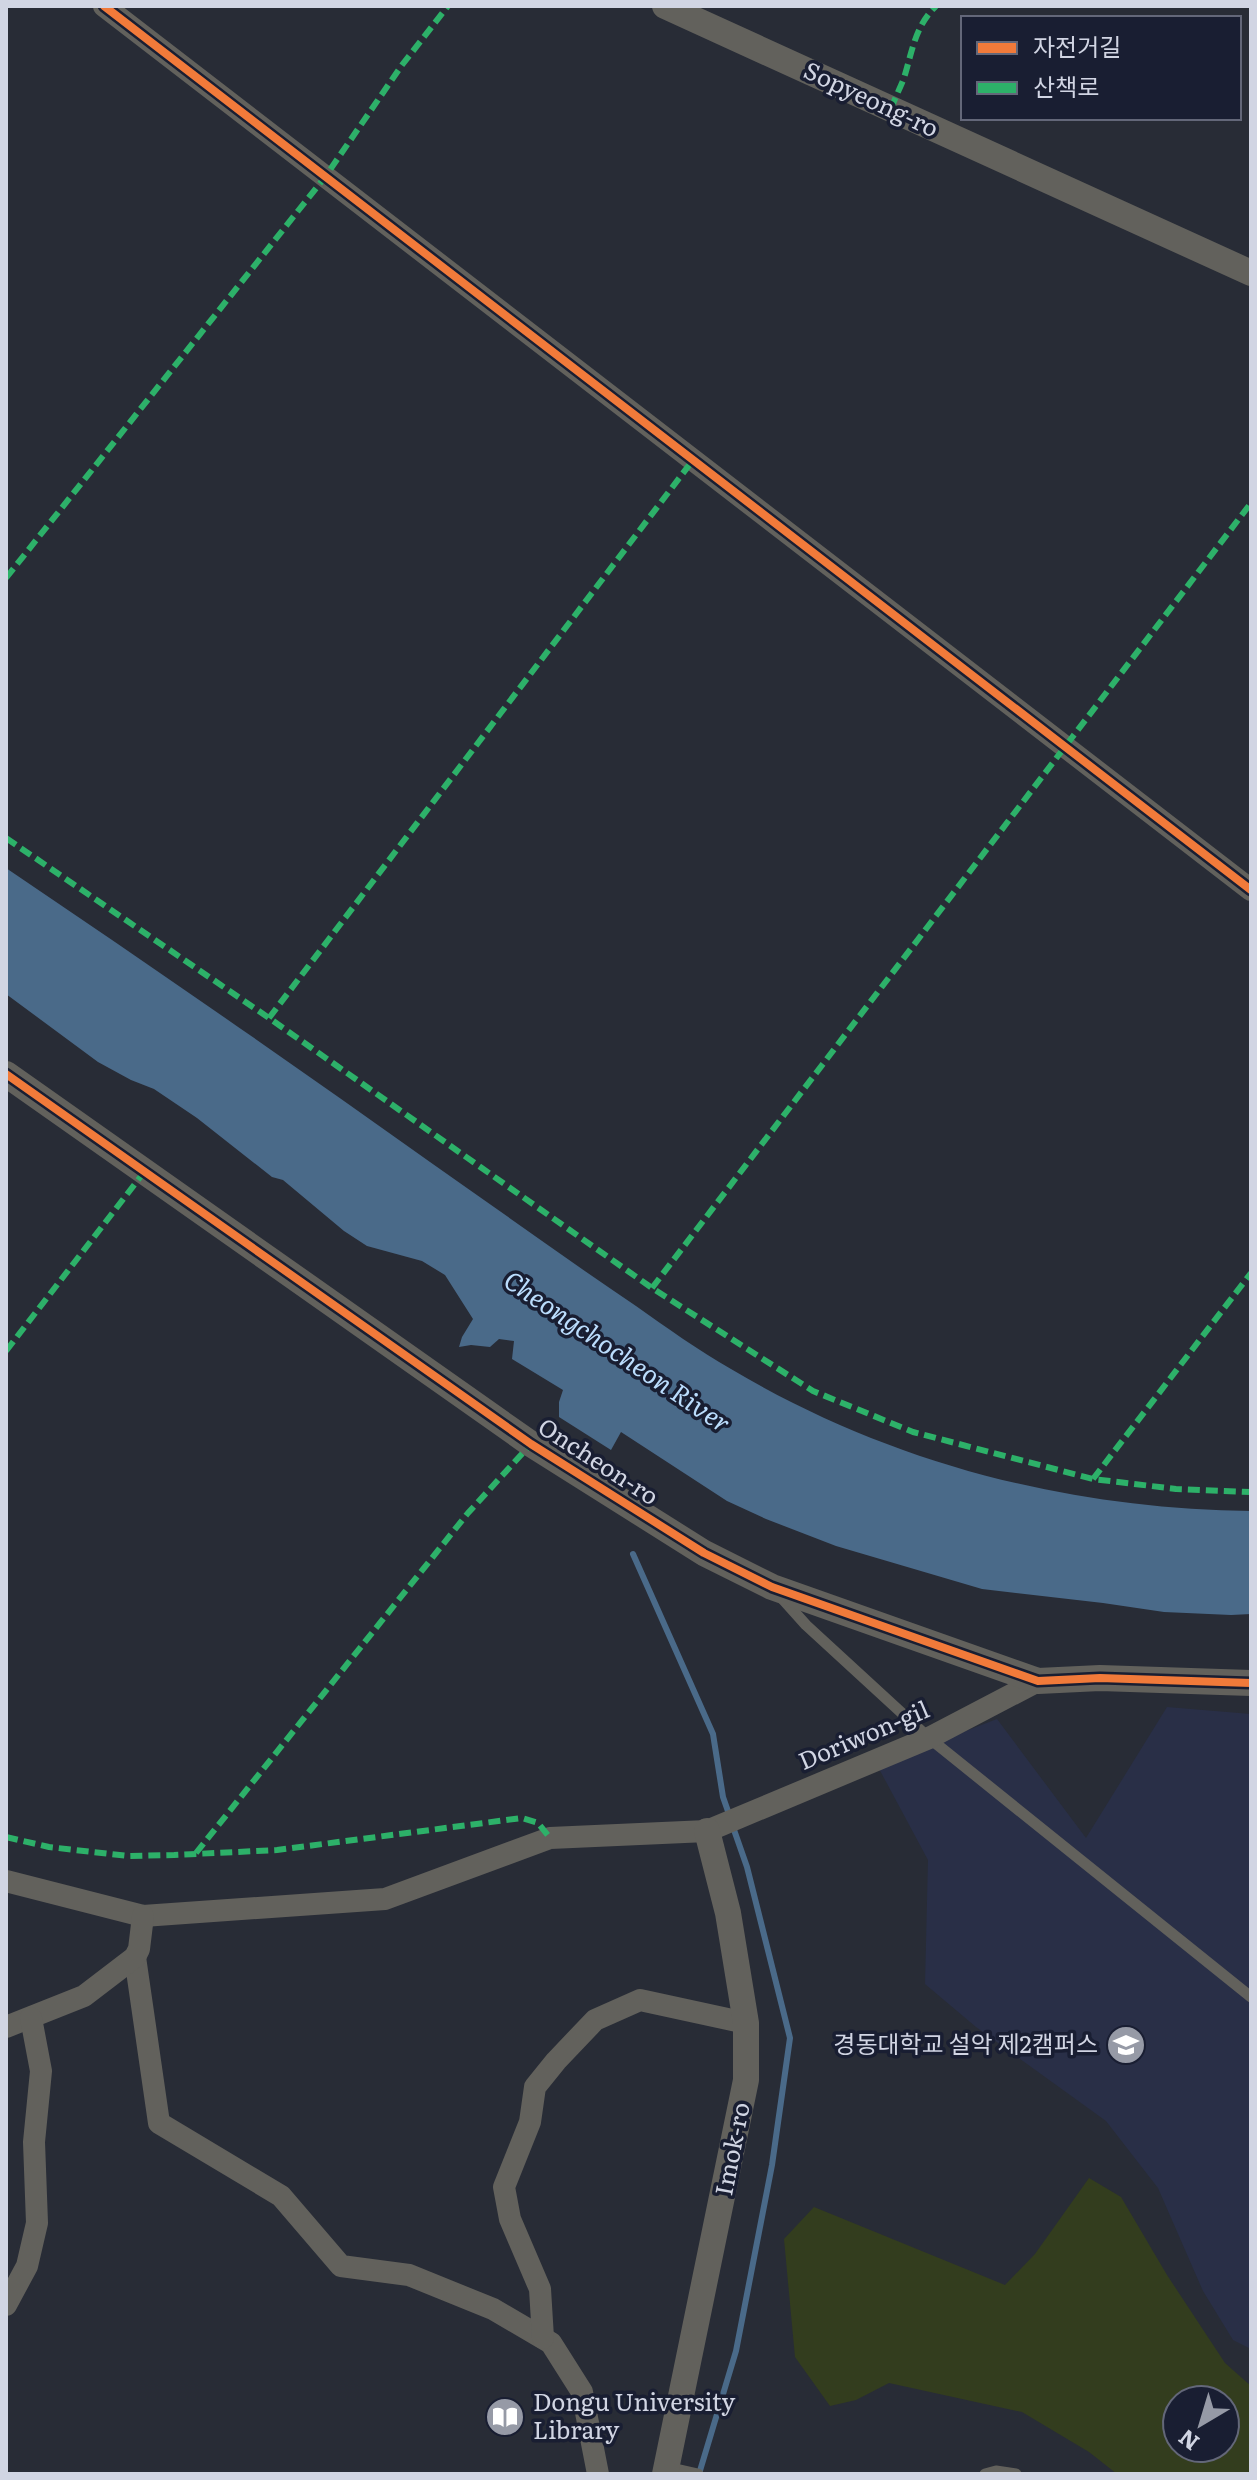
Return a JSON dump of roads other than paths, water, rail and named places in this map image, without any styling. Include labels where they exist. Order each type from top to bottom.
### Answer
[{"type":"street","points":[[104,6],[1251,890]]},
{"type":"street","name":"Sopyeong-ro","points":[[665,6],[1251,273]]},
{"type":"street","name":"Oncheon-ro","points":[[6,1074],[531,1444],[704,1553],[772,1587],[1038,1681],[1100,1678],[1251,1683]]},
{"type":"street","name":"Doriwon-gil","points":[[707,1831],[929,1738],[1038,1681]]},
{"type":"street","points":[[6,1881],[143,1916],[385,1899],[550,1838],[707,1831]]},
{"type":"street","name":"Imok-ro","points":[[669,2470],[746,2080],[746,2023],[728,1913],[707,1831]]},
{"type":"street","points":[[6,2027],[84,1996],[135,1957],[143,1916]]},
{"type":"street","points":[[135,1957],[159,2123],[281,2196],[341,2266],[409,2275],[493,2309],[551,2343],[582,2392],[598,2474]]},
{"type":"street","points":[[543,2338],[540,2289],[510,2219],[504,2187],[530,2122],[535,2087],[595,2020],[640,2000],[746,2023]]},
{"type":"street","points":[[6,2305],[27,2266],[37,2223],[34,2142],[41,2071],[31,2018]]},
{"type":"lane","points":[[772,1587],[806,1625],[929,1738],[1251,1997]]},
{"type":"lane","name":"Imok-ro","points":[[669,2470],[698,2474]]},
{"type":"lane","points":[[985,2474],[996,2471],[1016,2474]]},
{"type":"water","name":"Cheongchocheon River","points":[[6,868],[272,1050],[683,1339],[791,1402],[853,1431],[917,1455],[1048,1490],[1115,1501],[1251,1511],[1251,1614],[1164,1612],[982,1589],[836,1546],[766,1519],[727,1501],[621,1432],[611,1450],[559,1417],[563,1390],[512,1359],[514,1341],[499,1339],[490,1347],[459,1347],[473,1319],[445,1275],[422,1261],[367,1246],[197,1118],[154,1089],[98,1062],[6,994]]},
{"type":"waterway","points":[[633,1554],[713,1734],[723,1797],[730,1817]]},
{"type":"waterway","points":[[699,2474],[736,2351],[772,2165],[790,2038],[747,1867],[733,1827]]},
{"type":"place","name":"경동대학교 설악 제2캠퍼스","points":[[1126,2045]]},
{"type":"place","name":"Dongu University Library","points":[[505,2417]]}]
